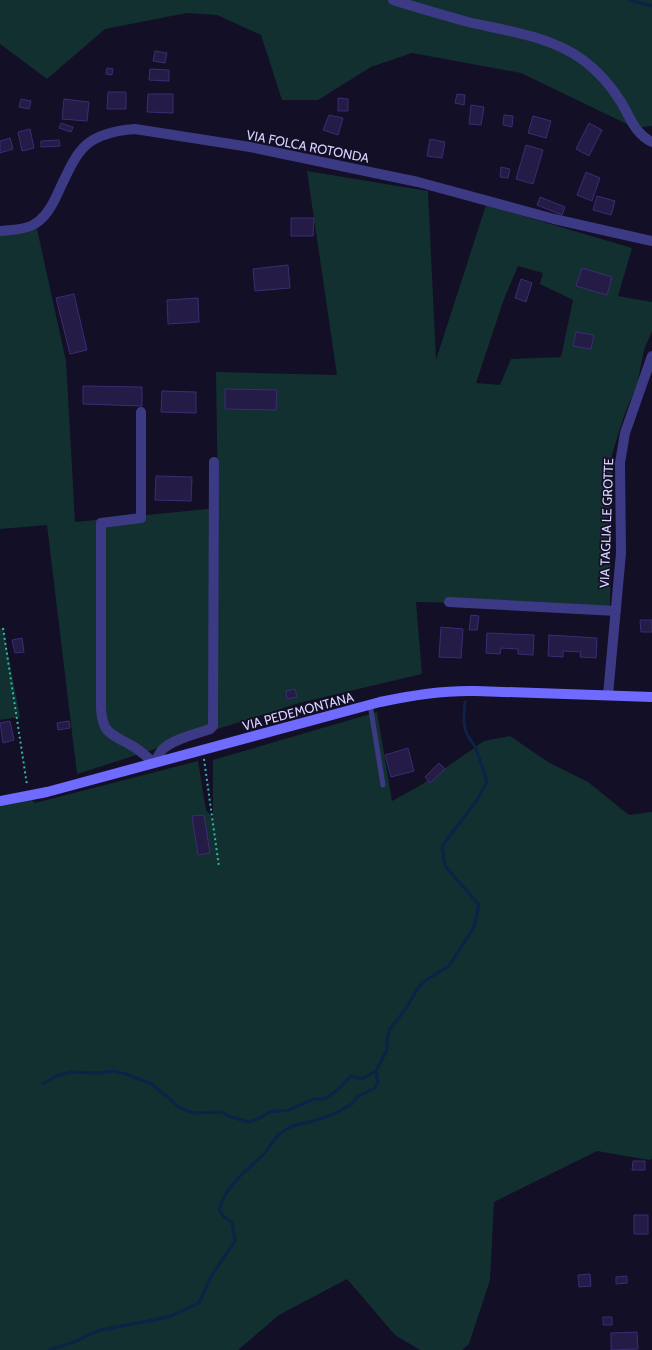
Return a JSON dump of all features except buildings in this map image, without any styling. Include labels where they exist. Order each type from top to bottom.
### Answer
[{"type":"street","points":[[393,0],[448,17],[541,39],[569,50],[603,78],[640,135],[652,142]]},
{"type":"street","name":"VIA FOLCA ROTONDA","points":[[0,231],[32,226],[44,216],[53,204],[73,161],[81,149],[88,143],[97,137],[108,133],[120,130],[135,130],[250,147],[418,182],[554,219],[652,241]]},
{"type":"street","name":"VIA TAGLIA LE GROTTE","points":[[608,695],[621,553],[620,463],[625,433],[652,356]]},
{"type":"street","points":[[141,412],[141,518],[101,524],[101,708],[104,725],[109,734],[138,750],[154,763],[161,750],[176,741],[210,729],[213,726],[214,462]]},
{"type":"street","points":[[449,602],[616,611]]},
{"type":"street","name":"VIA PEDEMONTANA","points":[[0,801],[29,797],[370,704],[418,694],[452,691],[652,697]]},
{"type":"lane","points":[[370,704],[383,785]]},
{"type":"path","points":[[3,628],[29,797]]},
{"type":"path","points":[[203,750],[219,867]]},
{"type":"green space","points":[[0,0],[652,0],[652,126],[635,128],[521,73],[412,53],[371,67],[318,100],[282,100],[261,35],[217,15],[187,13],[105,29],[47,79],[0,44]]},
{"type":"green space","points":[[307,171],[428,191],[436,360],[486,205],[632,248],[618,296],[652,302],[652,331],[644,350],[637,385],[625,413],[612,454],[610,606],[416,602],[422,674],[299,703],[77,774],[47,525],[0,529],[0,235],[37,229],[66,361],[75,522],[218,508],[216,372],[337,375]],"holes":[[[518,266],[543,273],[540,284],[573,300],[561,357],[511,359],[500,385],[476,383],[504,299]]]},
{"type":"green space","points":[[3,628],[20,717],[0,720],[0,629]]},
{"type":"green space","points":[[377,712],[392,801],[421,785],[484,741],[510,736],[548,762],[588,782],[629,815],[652,812],[652,1159],[649,1160],[597,1151],[494,1202],[490,1280],[469,1344],[462,1350],[420,1350],[395,1335],[347,1279],[279,1315],[238,1350],[0,1350],[0,801],[29,797],[35,803],[198,761],[206,810],[213,818],[213,760]]},
{"type":"waterway","points":[[629,0],[652,6]]},
{"type":"waterway","points":[[49,1350],[74,1342],[100,1330],[171,1316],[199,1303],[212,1275],[235,1241],[232,1222],[224,1217],[219,1209],[226,1193],[239,1177],[264,1154],[279,1134],[292,1126],[334,1114],[352,1104],[358,1096],[375,1088],[378,1082],[376,1071],[387,1050],[389,1030],[405,1010],[423,982],[449,966],[474,927],[479,905],[445,866],[442,846],[477,800],[487,782],[476,749],[466,732],[464,719],[465,702]]},
{"type":"waterway","points":[[43,1084],[56,1076],[70,1072],[99,1073],[113,1071],[126,1074],[152,1084],[180,1108],[193,1113],[221,1112],[231,1117],[249,1122],[270,1112],[289,1110],[314,1099],[324,1099],[335,1092],[351,1076],[362,1079],[376,1071]]}]
